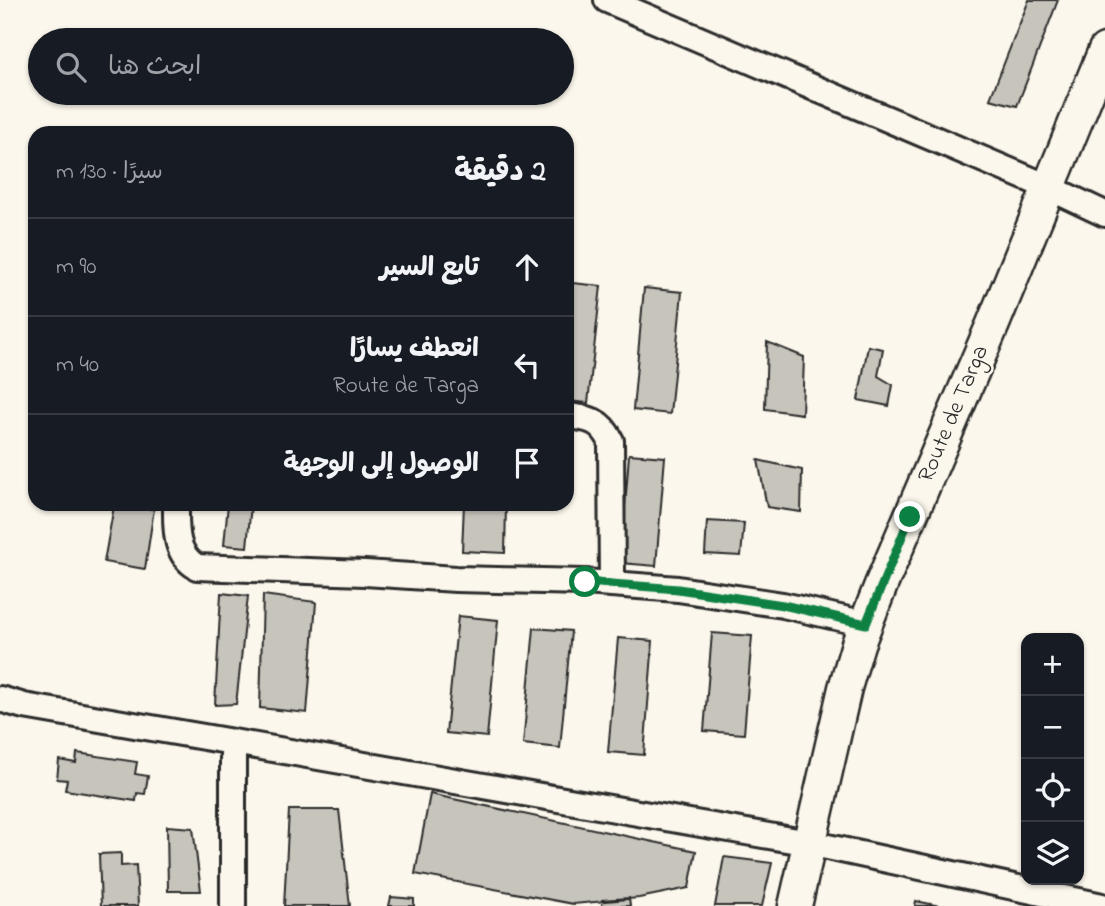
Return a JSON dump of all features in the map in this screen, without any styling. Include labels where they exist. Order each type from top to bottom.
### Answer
[{"type":"main road","name":"Route de Targa","points":[[795,906],[845,688],[866,624],[1105,50]]},
{"type":"street","points":[[607,0],[1048,187],[1105,214]]},
{"type":"street","points":[[574,417],[593,421],[605,428],[611,441],[612,584]]},
{"type":"street","points":[[176,511],[177,536],[182,553],[188,562],[197,567],[678,589],[783,605],[866,624]]},
{"type":"street","points":[[0,699],[24,706],[809,843],[1102,906]]},
{"type":"street","points":[[233,742],[233,906]]},
{"type":"building","points":[[1029,0],[1058,0],[1017,106],[990,99]]},
{"type":"building","points":[[574,283],[601,286],[588,403],[574,402]]},
{"type":"building","points":[[644,288],[682,292],[670,414],[633,410]]},
{"type":"building","points":[[767,342],[804,357],[802,414],[765,409]]},
{"type":"building","points":[[868,346],[883,349],[878,376],[893,385],[889,406],[858,400]]},
{"type":"building","points":[[629,454],[665,457],[656,566],[621,563]]},
{"type":"building","points":[[758,460],[802,470],[801,512],[767,507]]},
{"type":"building","points":[[113,511],[154,511],[145,569],[104,562]]},
{"type":"building","points":[[227,511],[250,511],[247,547],[224,545]]},
{"type":"building","points":[[464,511],[506,511],[505,553],[462,551]]},
{"type":"building","points":[[707,521],[744,523],[741,556],[705,554]]},
{"type":"building","points":[[221,593],[248,596],[236,704],[215,705]]},
{"type":"building","points":[[263,595],[316,602],[307,713],[260,708]]},
{"type":"building","points":[[458,616],[498,620],[487,737],[446,733]]},
{"type":"building","points":[[534,628],[571,631],[560,748],[523,744]]},
{"type":"building","points":[[712,633],[752,636],[744,734],[704,731]]},
{"type":"building","points":[[618,638],[653,641],[644,755],[608,752]]},
{"type":"building","points":[[77,753],[137,762],[135,774],[148,776],[145,794],[137,793],[136,801],[65,790],[67,780],[57,779],[59,760],[76,763]]},
{"type":"building","points":[[430,794],[696,851],[689,888],[639,898],[573,904],[415,874]]},
{"type":"building","points":[[289,810],[339,810],[350,906],[284,906]]},
{"type":"building","points":[[167,826],[193,828],[201,891],[168,891]]},
{"type":"building","points":[[121,853],[121,866],[136,865],[138,906],[101,906],[99,854]]},
{"type":"building","points":[[724,857],[772,863],[762,906],[715,906]]},
{"type":"building","points":[[391,897],[414,899],[414,906],[389,906]]},
{"type":"building","points":[[629,898],[630,906],[602,906],[602,900]]},
{"type":"building","points":[[916,901],[940,906],[915,906]]},
{"type":"route","points":[[585,582],[678,589],[783,605],[866,624],[910,517]]}]
